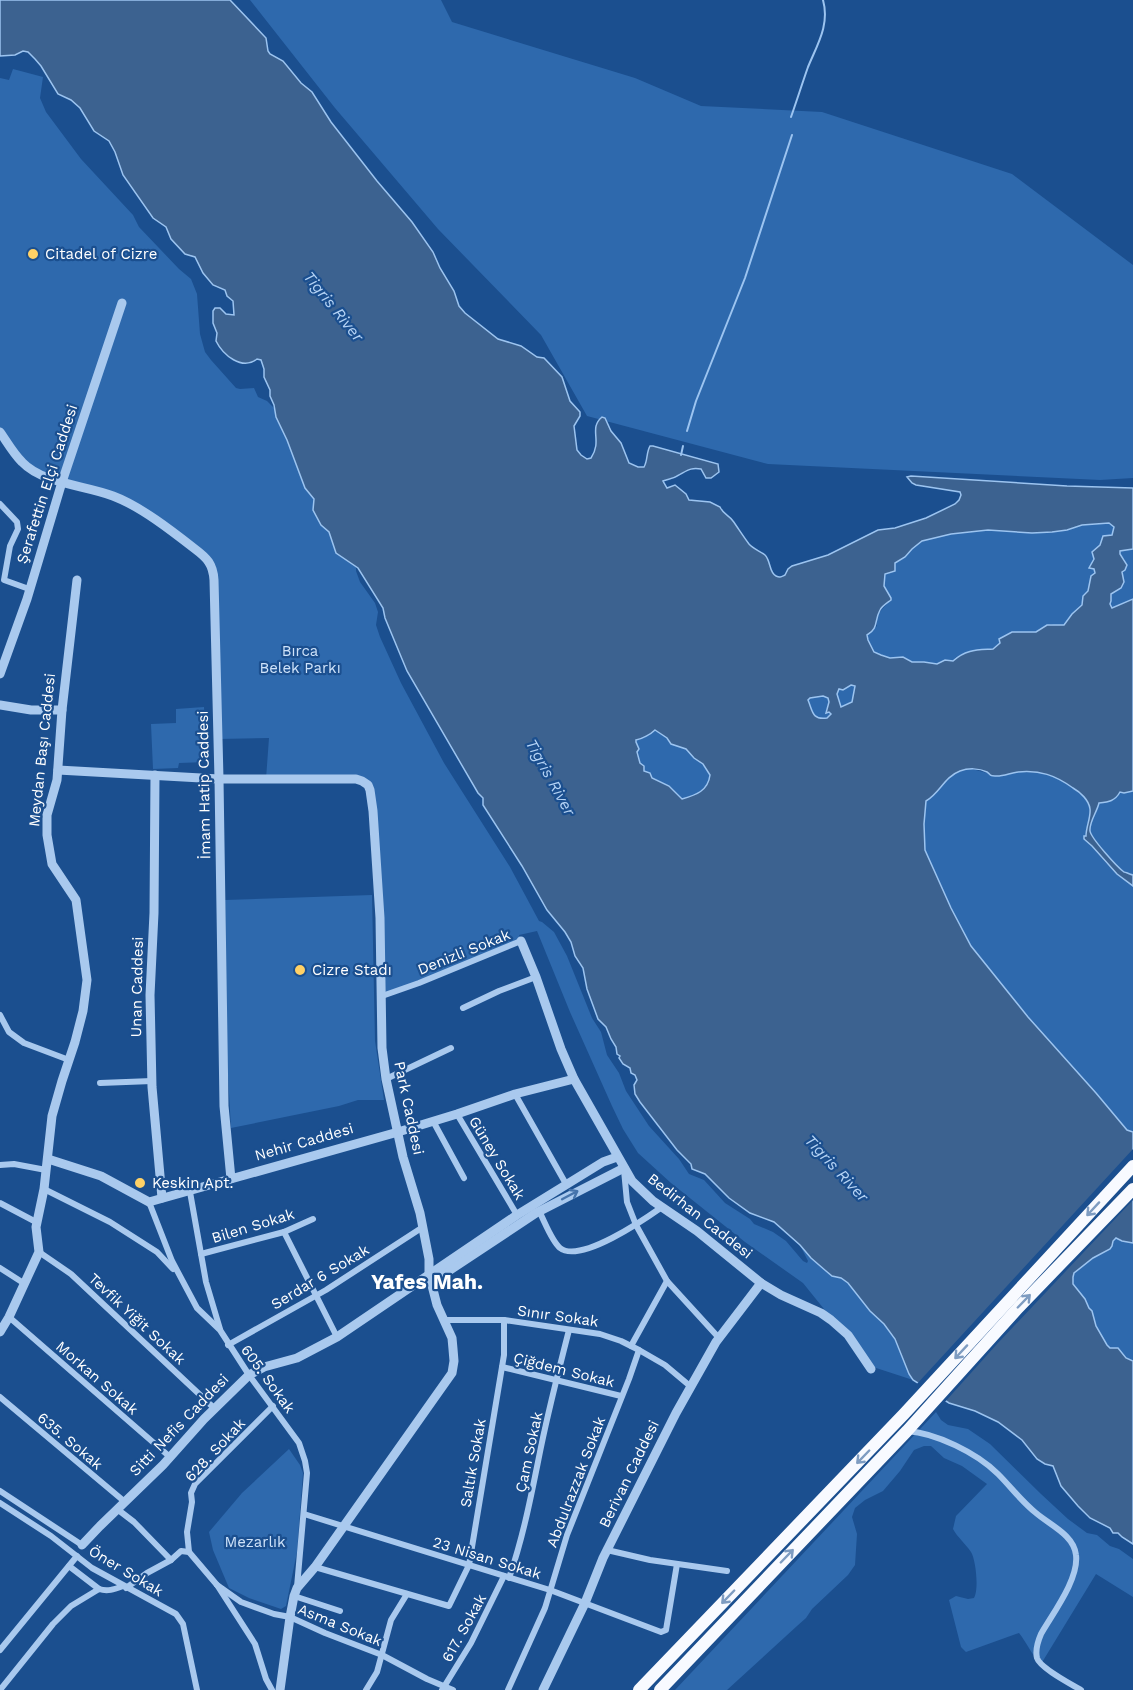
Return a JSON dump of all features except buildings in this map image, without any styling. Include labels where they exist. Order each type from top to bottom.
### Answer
[{"type":"highway","points":[[639,1690],[904,1414],[1133,1166]]},
{"type":"highway","points":[[660,1690],[911,1426],[1018,1308],[1133,1189]]},
{"type":"street","name":"Şerafettin Elçi Caddesi","points":[[0,674],[123,303]]},
{"type":"street","points":[[0,432],[24,465],[62,482]]},
{"type":"street","name":"İmam Hatip Caddesi","points":[[62,482],[96,490],[130,504],[195,549],[212,566],[219,778],[224,1106],[231,1179]]},
{"type":"street","points":[[0,504],[18,526],[10,546],[4,580],[29,589]]},
{"type":"street","name":"Meydan Başı Caddesi","points":[[3,1325],[39,1252],[36,1222],[44,1189],[52,1116],[83,1011],[87,980],[76,900],[52,864],[47,835],[47,815],[57,780],[62,710],[77,580]]},
{"type":"street","points":[[0,705],[31,710],[62,710]]},
{"type":"street","name":"Park Caddesi","points":[[58,770],[219,778],[356,779],[368,785],[372,797],[380,918],[382,1048],[386,1079],[423,1227],[430,1278],[437,1305],[452,1338],[454,1361],[452,1373],[296,1592],[290,1617],[280,1690]]},
{"type":"street","name":"Unan Caddesi","points":[[155,775],[154,901],[150,995],[152,1081],[162,1198]]},
{"type":"street","name":"Denizli Sokak","points":[[381,996],[521,941]]},
{"type":"street","name":"Bedirhan Caddesi","points":[[521,941],[574,1079],[632,1181],[761,1283],[781,1296],[821,1313],[831,1320],[848,1335],[871,1369]]},
{"type":"street","points":[[463,1008],[536,977]]},
{"type":"street","points":[[0,1015],[9,1032],[24,1043],[69,1060]]},
{"type":"street","points":[[386,1079],[451,1048]]},
{"type":"street","name":"Nehir Caddesi","points":[[149,1202],[398,1132],[515,1094],[574,1079]]},
{"type":"street","points":[[100,1083],[152,1081]]},
{"type":"street","points":[[515,1094],[566,1184]]},
{"type":"street","name":"Güney Sokak","points":[[457,1114],[517,1215]]},
{"type":"street","points":[[433,1121],[464,1178]]},
{"type":"street","name":"Sitti Nefis Caddesi","points":[[82,1545],[170,1457],[214,1408],[249,1375],[264,1367],[297,1358],[337,1337],[430,1278],[517,1215],[603,1162],[617,1157]]},
{"type":"street","points":[[48,1158],[101,1176],[149,1202]]},
{"type":"street","points":[[0,1165],[14,1164],[46,1170]]},
{"type":"street","points":[[430,1278],[540,1211],[624,1168],[627,1202],[636,1225],[668,1281],[719,1338]]},
{"type":"street","points":[[44,1189],[119,1228],[157,1252],[180,1276]]},
{"type":"street","points":[[190,1192],[206,1282],[220,1330]]},
{"type":"street","name":"605. Sokak","points":[[149,1202],[172,1261],[197,1308],[220,1330],[228,1345],[298,1443],[305,1461],[307,1473],[296,1592]]},
{"type":"street","points":[[0,1203],[36,1222]]},
{"type":"street","points":[[540,1211],[561,1249],[581,1251],[636,1225],[662,1207]]},
{"type":"street","name":"Bilen Sokak","points":[[201,1254],[284,1232],[313,1219]]},
{"type":"street","name":"Serdar 6 Sokak","points":[[228,1345],[326,1290],[423,1227]]},
{"type":"street","points":[[284,1232],[337,1337]]},
{"type":"street","name":"Tevfik Yiğit Sokak","points":[[39,1252],[71,1274],[214,1408]]},
{"type":"street","points":[[0,1268],[25,1284]]},
{"type":"street","points":[[632,1346],[668,1281]]},
{"type":"street","name":"Berivan Caddesi","points":[[543,1690],[585,1603],[607,1550],[690,1386],[719,1338],[761,1283]]},
{"type":"street","name":"Sınır Sokak","points":[[444,1320],[504,1320],[600,1334],[639,1350],[664,1365],[690,1386]]},
{"type":"street","name":"Saltık Sokak","points":[[407,1594],[449,1606],[469,1565],[504,1355],[504,1320]]},
{"type":"street","name":"Morkan Sokak","points":[[3,1325],[170,1457]]},
{"type":"street","name":"Çam Sokak","points":[[507,1577],[518,1552],[533,1493],[556,1380],[569,1330]]},
{"type":"street","name":"Abdulrazzak Sokak","points":[[508,1690],[545,1608],[567,1535],[639,1350]]},
{"type":"street","name":"Çiğdem Sokak","points":[[502,1367],[621,1396]]},
{"type":"street","name":"635. Sokak","points":[[0,1397],[125,1502]]},
{"type":"street","name":"628. Sokak","points":[[189,1552],[187,1532],[192,1502],[191,1493],[195,1484],[273,1406]]},
{"type":"street","points":[[911,1426],[917,1431],[969,1453],[986,1464],[1035,1513],[1072,1541],[1075,1548],[1076,1568],[1073,1578],[1041,1634],[1036,1654],[1041,1664],[1081,1690]]},
{"type":"street","points":[[0,1491],[82,1545]]},
{"type":"street","name":"Öner Sokak","points":[[0,1503],[51,1536],[92,1568],[176,1614],[183,1624],[197,1690]]},
{"type":"street","points":[[117,1509],[134,1522],[171,1560]]},
{"type":"street","name":"23 Nisan Sokak","points":[[304,1514],[550,1590],[661,1632],[666,1630],[676,1564]]},
{"type":"street","points":[[607,1550],[650,1560],[727,1571]]},
{"type":"street","points":[[69,1566],[104,1591],[125,1587],[171,1560],[181,1551],[189,1552],[217,1585],[255,1644],[266,1680],[272,1690]]},
{"type":"street","points":[[0,1650],[77,1556]]},
{"type":"street","points":[[315,1567],[407,1594],[391,1620],[377,1672],[366,1690]]},
{"type":"street","name":"617. Sokak","points":[[443,1688],[507,1577]]},
{"type":"street","name":"Asma Sokak","points":[[217,1585],[241,1602],[274,1614],[290,1617],[382,1655],[443,1688],[453,1690]]},
{"type":"street","points":[[0,1690],[53,1624],[71,1606],[99,1589]]},
{"type":"street","points":[[296,1592],[340,1611]]},
{"type":"green space","points":[[250,0],[441,0],[452,22],[635,78],[701,106],[822,112],[1012,174],[1133,265],[1133,478],[1100,480],[768,464],[587,416],[541,335],[438,229],[335,108]]},
{"type":"green space","name":"Bırca Belek Parkı","points":[[13,69],[43,77],[40,98],[46,112],[81,159],[133,215],[139,227],[191,279],[197,294],[200,334],[205,352],[211,360],[236,388],[254,388],[258,397],[267,401],[275,409],[276,417],[302,480],[314,499],[313,507],[321,525],[329,532],[336,553],[356,567],[360,582],[375,603],[378,612],[376,625],[401,683],[444,763],[510,867],[539,921],[554,932],[567,956],[592,1018],[601,1032],[607,1055],[619,1073],[626,1091],[649,1126],[679,1159],[689,1174],[704,1180],[725,1203],[754,1224],[773,1232],[786,1241],[803,1261],[807,1263],[808,1261],[800,1245],[832,1276],[848,1283],[895,1340],[913,1380],[870,1366],[803,1283],[745,1242],[671,1183],[638,1153],[612,1106],[537,931],[519,935],[521,941],[382,996],[380,918],[366,783],[266,779],[269,738],[218,739],[212,566],[131,504],[29,468],[0,432],[0,78],[9,80]]},
{"type":"green space","points":[[1109,523],[1114,527],[1112,535],[1103,536],[1093,564],[1090,566],[1095,573],[1088,591],[1083,596],[1082,605],[1064,625],[1051,624],[1036,632],[1025,632],[1000,643],[993,649],[956,657],[953,661],[945,660],[937,664],[912,662],[903,657],[890,658],[874,652],[867,635],[877,626],[877,617],[891,598],[883,586],[885,574],[895,571],[895,563],[922,541],[951,534],[988,530],[1022,532],[1067,530],[1082,525]]},
{"type":"green space","points":[[1123,549],[1133,549],[1133,599],[1112,608],[1111,594],[1118,590],[1125,560],[1120,554]]},
{"type":"green space","points":[[855,686],[853,702],[840,707],[837,694],[839,689]]},
{"type":"green space","points":[[823,696],[828,698],[826,711],[831,714],[827,718],[818,718],[812,711],[808,700]]},
{"type":"green space","points":[[204,707],[207,762],[179,763],[178,768],[153,769],[151,724],[176,723],[176,709]]},
{"type":"green space","points":[[655,730],[667,738],[671,744],[686,749],[703,764],[710,775],[704,789],[682,800],[669,786],[652,778],[644,771],[636,740]]},
{"type":"green space","points":[[972,769],[998,776],[1020,772],[1042,773],[1061,779],[1077,790],[1085,798],[1091,810],[1085,836],[1088,842],[1106,863],[1133,886],[1133,1132],[1127,1130],[1028,1017],[971,946],[925,850],[926,801],[950,777]]},
{"type":"green space","points":[[1133,791],[1133,875],[1124,872],[1116,865],[1095,839],[1090,828],[1099,803],[1117,797],[1120,792]]},
{"type":"green space","name":"Cizre Stadı","points":[[372,895],[375,1041],[384,1100],[358,1100],[231,1128],[227,1058],[225,900]]},
{"type":"green space","points":[[1117,1238],[1133,1243],[1133,1361],[1126,1358],[1118,1348],[1110,1348],[1107,1345],[1096,1326],[1092,1311],[1073,1284],[1074,1273],[1093,1258],[1110,1249]]},
{"type":"green space","points":[[936,1412],[948,1425],[968,1429],[990,1444],[1068,1519],[1087,1533],[1097,1535],[1110,1546],[1119,1549],[1133,1559],[1133,1597],[1096,1574],[1041,1664],[1019,1633],[966,1652],[961,1647],[949,1600],[956,1596],[974,1598],[976,1575],[971,1552],[953,1529],[956,1516],[987,1484],[962,1466],[944,1458],[931,1446],[924,1446],[914,1450],[883,1491],[855,1508],[852,1517],[857,1534],[855,1565],[806,1618],[727,1690],[675,1690]]},
{"type":"green space","name":"Mezarlık","points":[[289,1449],[303,1473],[297,1552],[286,1606],[281,1609],[229,1588],[213,1550],[209,1532],[242,1493]]},
{"type":"water","name":"Tigris River","points":[[0,0],[230,0],[266,38],[270,54],[283,61],[301,83],[312,92],[331,122],[412,222],[433,252],[454,291],[459,306],[465,313],[498,339],[521,346],[537,357],[544,358],[562,377],[570,401],[580,412],[574,426],[577,450],[581,455],[587,459],[591,458],[596,446],[596,426],[602,417],[605,418],[611,431],[621,443],[629,463],[638,467],[644,467],[650,446],[718,464],[719,472],[711,478],[706,478],[701,469],[694,469],[663,481],[667,488],[675,485],[686,494],[689,500],[710,502],[720,507],[751,546],[765,555],[772,572],[777,577],[785,575],[792,566],[828,555],[878,530],[895,528],[926,518],[959,500],[960,492],[916,485],[907,477],[911,476],[1133,488],[1133,549],[1120,551],[1127,565],[1122,572],[1124,582],[1121,588],[1111,594],[1110,604],[1112,608],[1133,599],[1133,791],[1120,792],[1111,800],[1099,803],[1090,831],[1099,846],[1116,864],[1124,872],[1133,875],[1133,886],[1117,874],[1084,839],[1090,812],[1086,799],[1066,783],[1047,774],[1018,772],[992,776],[977,769],[960,771],[950,777],[926,801],[924,824],[925,850],[971,946],[1028,1017],[1127,1130],[1133,1132],[1133,1243],[1116,1238],[1110,1249],[1093,1258],[1074,1273],[1073,1284],[1092,1311],[1096,1326],[1107,1345],[1110,1348],[1118,1348],[1126,1358],[1133,1361],[1133,1544],[1090,1518],[1061,1486],[1053,1466],[1037,1459],[1022,1440],[998,1422],[975,1411],[949,1403],[913,1380],[895,1339],[848,1283],[832,1276],[774,1222],[750,1213],[729,1198],[705,1174],[692,1169],[691,1164],[677,1150],[640,1102],[635,1094],[634,1085],[637,1080],[635,1075],[619,1058],[606,1027],[598,1019],[587,989],[583,968],[575,956],[571,942],[547,910],[483,805],[483,798],[407,671],[383,608],[358,568],[336,553],[329,532],[321,525],[313,510],[314,499],[305,488],[276,417],[261,360],[245,363],[234,360],[216,341],[213,311],[215,308],[220,308],[226,314],[234,315],[233,301],[227,296],[225,290],[213,285],[203,273],[195,257],[185,254],[171,239],[166,227],[153,218],[123,175],[109,141],[94,131],[80,108],[71,100],[58,94],[35,59],[28,52],[23,51],[15,55],[0,56]],"holes":[[[1109,523],[1114,527],[1112,535],[1103,536],[1100,545],[1092,552],[1094,559],[1089,568],[1094,569],[1095,573],[1091,576],[1082,605],[1064,625],[1047,625],[1036,632],[1012,632],[999,639],[1000,643],[993,649],[972,651],[953,661],[945,660],[937,664],[912,662],[903,657],[890,658],[874,652],[867,635],[875,627],[881,609],[891,600],[884,586],[885,574],[895,571],[895,563],[922,541],[951,534],[988,530],[1052,532],[1082,525]],[[851,685],[855,686],[852,702],[841,707],[837,694],[839,689],[843,690]],[[823,696],[828,698],[826,713],[831,714],[827,718],[818,718],[812,711],[808,700]],[[655,730],[667,738],[671,744],[686,749],[703,764],[710,775],[704,789],[682,799],[669,786],[652,778],[650,773],[644,771],[637,752],[639,749],[636,740]]]},
{"type":"pier","points":[[1133,1149],[1133,1200],[944,1403],[915,1386]]},
{"type":"waterway","points":[[791,117],[822,35],[825,18],[823,0]]},
{"type":"waterway","points":[[687,431],[696,401],[745,278],[792,135]]},
{"type":"waterway","points":[[681,455],[683,446]]},
{"type":"place","name":"Citadel of Cizre","points":[[33,254]]},
{"type":"place","name":"Cizre Stadı","points":[[300,970]]},
{"type":"place","name":"Keskin Apt.","points":[[140,1183]]},
{"type":"district","name":"Yafes Mah.","points":[[427,1282]]}]
